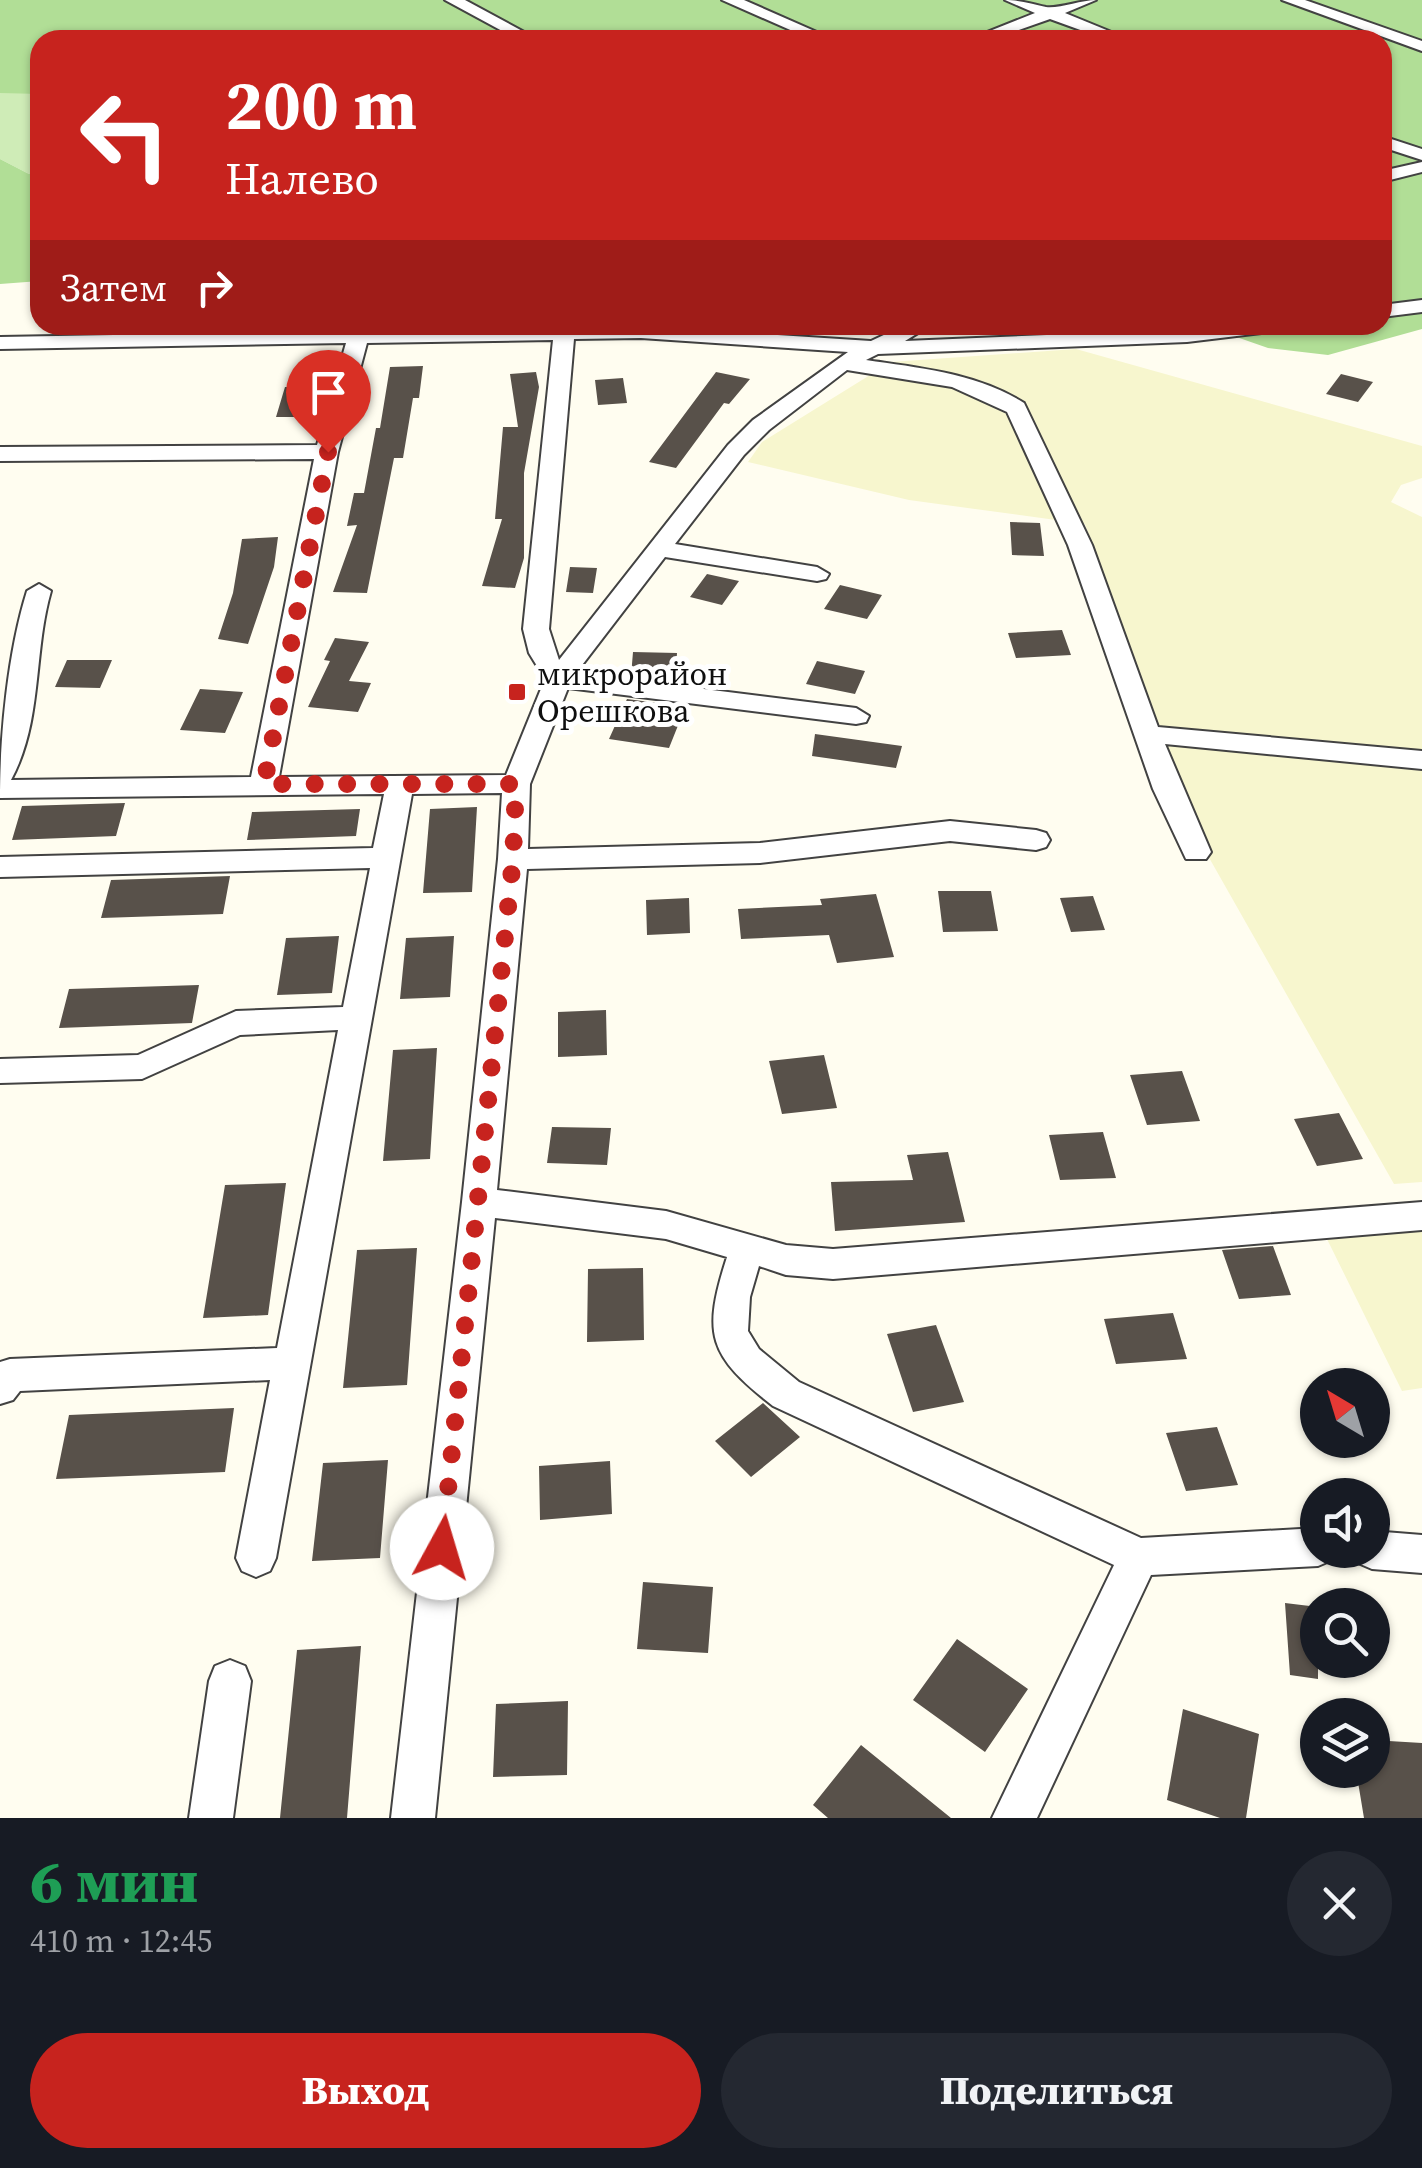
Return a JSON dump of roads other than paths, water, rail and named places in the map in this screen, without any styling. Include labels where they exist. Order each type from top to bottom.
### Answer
[{"type":"street","points":[[453,0],[511,30]]},
{"type":"street","points":[[730,0],[803,30]]},
{"type":"street","points":[[1013,0],[1094,30]]},
{"type":"street","points":[[1003,30],[1088,0]]},
{"type":"street","points":[[1290,0],[1376,30]]},
{"type":"street","points":[[1392,36],[1422,46]]},
{"type":"street","points":[[1392,144],[1422,155]]},
{"type":"street","points":[[1392,174],[1422,166]]},
{"type":"street","points":[[1392,310],[1422,306]]},
{"type":"street","points":[[0,343],[357,340],[418,335]]},
{"type":"street","points":[[536,335],[603,335]]},
{"type":"street","points":[[708,335],[880,348],[1195,335]]},
{"type":"street","points":[[413,1818],[479,1202],[513,859],[516,784],[558,679],[736,450],[761,425],[843,363],[903,335]]},
{"type":"street","points":[[558,679],[542,653],[536,630],[564,336]]},
{"type":"street","points":[[264,784],[328,452],[357,340]]},
{"type":"street","points":[[843,363],[977,388],[1002,396],[1016,408],[1080,545],[1146,734],[1196,852]]},
{"type":"street","points":[[0,454],[328,452]]},
{"type":"street","points":[[661,548],[817,574]]},
{"type":"street","points":[[0,775],[20,717],[30,620],[39,591]]},
{"type":"street","points":[[558,679],[856,716]]},
{"type":"street","points":[[1146,734],[1422,760]]},
{"type":"street","points":[[256,1558],[400,784]]},
{"type":"street","points":[[0,789],[516,784]]},
{"type":"street","points":[[513,859],[760,853],[950,831],[1036,840]]},
{"type":"street","points":[[0,867],[386,858]]},
{"type":"street","points":[[0,1071],[142,1066],[236,1023],[356,1018]]},
{"type":"street","points":[[479,1202],[666,1225],[786,1260],[832,1264],[1422,1216]]},
{"type":"street","points":[[748,1248],[727,1312],[731,1342],[751,1368],[786,1394],[1138,1558],[1300,1548]]},
{"type":"street","points":[[0,1388],[10,1375],[292,1362]]},
{"type":"street","points":[[1390,1551],[1422,1554]]},
{"type":"street","points":[[1014,1818],[1138,1558]]},
{"type":"street","points":[[211,1818],[230,1682]]},
{"type":"place","name":"микрорайон Орешкова","points":[[517,692]]}]
